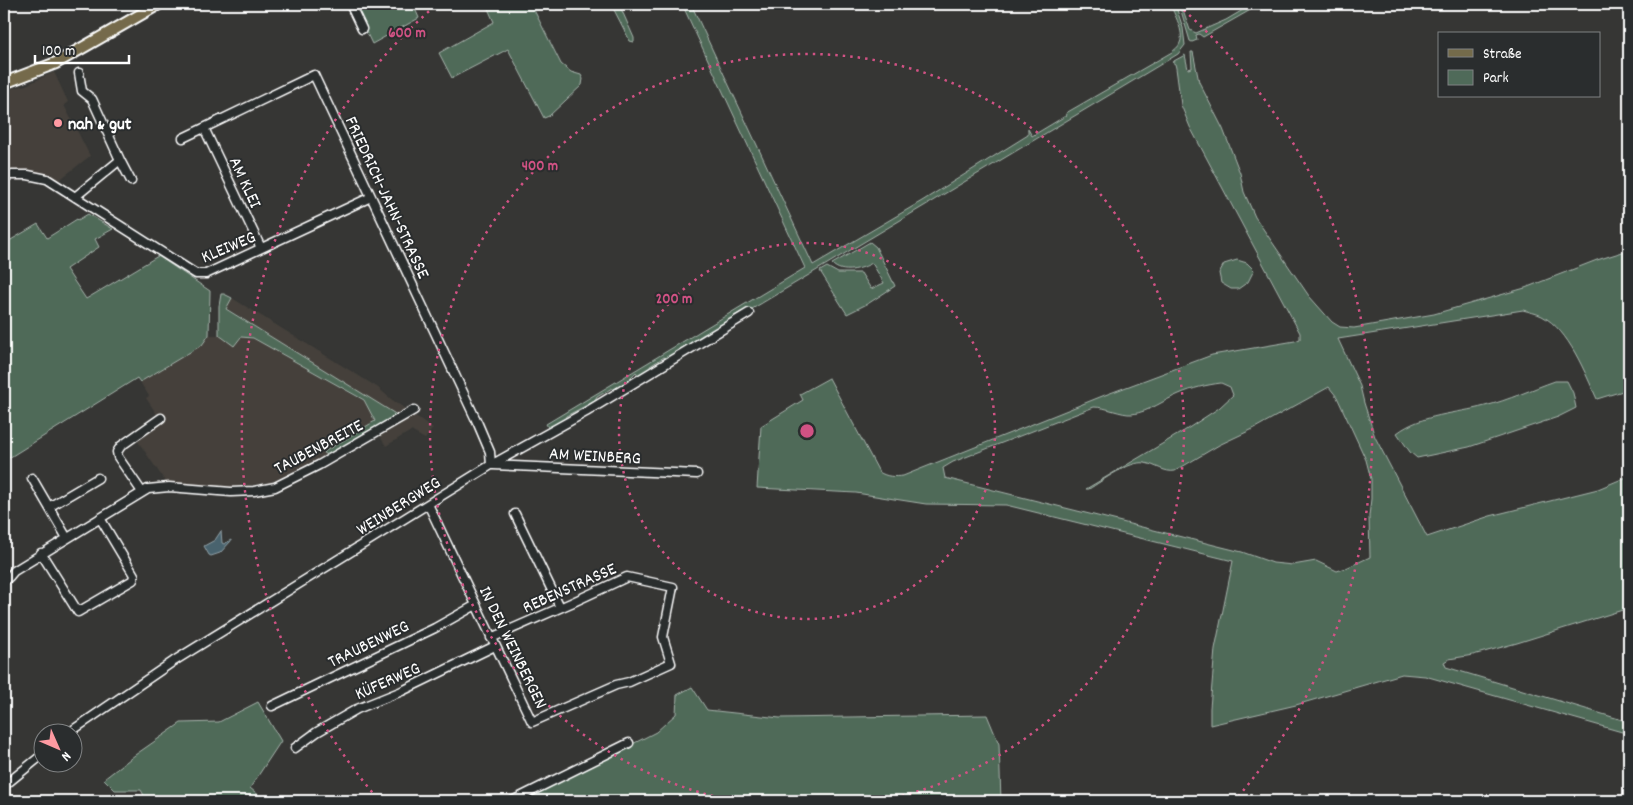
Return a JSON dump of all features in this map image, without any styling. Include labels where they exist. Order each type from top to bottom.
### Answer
[{"type":"main road","points":[[4,83],[56,63],[159,4]]},
{"type":"street","points":[[350,4],[362,29]]},
{"type":"street","points":[[79,73],[82,91],[92,99],[131,181]]},
{"type":"street","name":"FRIEDRICH-JAHN-STRASSE","points":[[183,138],[314,75],[478,424],[490,452],[491,465]]},
{"type":"street","name":"AM KLEI","points":[[204,128],[261,248]]},
{"type":"street","points":[[75,197],[120,160]]},
{"type":"street","name":"KLEIWEG","points":[[4,174],[38,176],[54,183],[196,274],[206,274],[371,197]]},
{"type":"street","name":"WEINBERGWEG","points":[[82,724],[174,660],[491,465],[586,412],[749,313]]},
{"type":"street","name":"TAUBENBREITE","points":[[4,581],[14,571],[42,553],[150,488],[161,487],[231,492],[254,491],[274,487],[319,465],[414,410]]},
{"type":"street","points":[[142,492],[118,457],[117,450],[161,418]]},
{"type":"street","name":"AM WEINBERG","points":[[491,465],[697,474]]},
{"type":"street","points":[[32,478],[67,538]]},
{"type":"street","points":[[49,507],[98,478]]},
{"type":"street","name":"IN DEN WEINBERGEN","points":[[428,504],[533,722],[616,684],[630,682],[671,663]]},
{"type":"street","points":[[514,514],[560,607]]},
{"type":"street","points":[[42,553],[78,612],[133,580],[134,575],[100,518]]},
{"type":"street","name":"REBENSTRASSE","points":[[491,638],[626,577],[673,587],[663,637],[671,663]]},
{"type":"street","name":"TRAUBENWEG","points":[[272,706],[435,628],[476,605]]},
{"type":"street","name":"KÜFERWEG","points":[[295,748],[317,732],[357,709],[402,691],[495,646]]},
{"type":"street","points":[[512,801],[629,743]]},
{"type":"street","points":[[4,786],[32,763]]},
{"type":"shaded area","points":[[54,72],[68,102],[64,105],[90,156],[58,181],[28,171],[10,171],[4,158],[4,90],[26,85]]},
{"type":"shaded area","points":[[232,298],[377,387],[433,428],[425,439],[411,431],[386,446],[375,428],[397,416],[226,308]]},
{"type":"shaded area","points":[[209,335],[219,335],[234,346],[241,337],[253,338],[364,401],[376,421],[324,452],[326,456],[271,482],[239,487],[167,484],[137,440],[162,422],[146,398],[149,396],[140,382],[202,345]]},
{"type":"green space","points":[[353,4],[413,4],[419,18],[372,44]]},
{"type":"green space","points":[[486,4],[531,4],[561,64],[571,72],[581,75],[583,79],[582,85],[549,116],[544,118],[508,49],[452,78],[439,53],[494,22]]},
{"type":"green space","points":[[611,4],[619,4],[634,42],[630,41]]},
{"type":"green space","points":[[682,4],[691,4],[813,265],[922,201],[1028,135],[1028,129],[1032,136],[1067,115],[1066,113],[1172,52],[1178,47],[1181,34],[1170,4],[1175,4],[1183,28],[1185,45],[1178,54],[752,309],[734,316],[732,320],[707,335],[704,334],[690,346],[667,360],[664,357],[650,366],[651,369],[639,376],[636,372],[631,377],[632,381],[615,391],[612,388],[597,397],[595,401],[566,416],[565,420],[549,429],[546,424],[805,268]]},
{"type":"green space","points":[[1179,4],[1181,4],[1190,30],[1196,33],[1226,20],[1253,4],[1261,4],[1203,37],[1199,34],[1196,35],[1197,40],[1192,42],[1190,41]]},
{"type":"green space","points":[[1191,52],[1193,52],[1199,82],[1223,129],[1240,173],[1244,192],[1255,217],[1309,296],[1332,322],[1340,327],[1354,328],[1434,314],[1525,288],[1597,260],[1629,250],[1629,389],[1597,399],[1575,353],[1560,331],[1542,316],[1523,310],[1338,339],[1360,386],[1375,437],[1427,537],[1490,516],[1598,489],[1629,476],[1629,608],[1517,643],[1473,655],[1449,659],[1444,662],[1446,667],[1629,722],[1629,734],[1425,676],[1402,674],[1296,705],[1210,725],[1215,649],[1233,561],[1006,505],[926,504],[856,493],[757,488],[761,426],[803,400],[800,394],[829,378],[879,472],[888,476],[903,476],[1105,395],[1212,355],[1300,339],[1300,333],[1190,127],[1181,105],[1176,68],[1172,62],[1185,55],[1188,69],[1192,68]],"holes":[[[1221,383],[1230,387],[1233,395],[1219,408],[1086,489],[1124,468],[1139,463],[1149,464],[1168,471],[1175,471],[1219,445],[1253,429],[1329,387],[1337,397],[1366,460],[1371,479],[1369,516],[1370,557],[1337,571],[1316,561],[1293,565],[1273,563],[1242,552],[945,478],[943,468],[953,462],[1094,407],[1132,414],[1156,406],[1173,396],[1194,388]]]},
{"type":"green space","points":[[88,214],[113,229],[95,239],[99,247],[66,269],[86,299],[158,256],[210,291],[209,335],[202,345],[140,382],[137,378],[4,461],[4,244],[38,224],[47,238]]},
{"type":"green space","points":[[870,242],[876,247],[895,286],[869,303],[847,314],[820,271],[827,267],[838,273],[861,273],[871,289],[884,283],[872,263],[852,270],[841,269],[832,264]]},
{"type":"green space","points":[[1237,260],[1247,263],[1254,270],[1248,282],[1238,289],[1231,289],[1221,283],[1219,273],[1224,264]]},
{"type":"green space","points":[[221,294],[232,298],[226,309],[397,415],[326,456],[324,452],[375,421],[364,400],[253,338],[241,337],[234,346],[219,335]]},
{"type":"green space","points":[[1555,381],[1567,381],[1573,393],[1576,408],[1558,417],[1469,447],[1417,458],[1410,452],[1397,433],[1428,418],[1494,404]]},
{"type":"green space","points":[[692,687],[707,710],[780,718],[987,715],[999,744],[1001,801],[521,801],[656,732],[676,714],[677,695]]},
{"type":"green space","points":[[258,702],[281,741],[250,788],[266,801],[147,801],[141,790],[115,790],[104,779],[181,723],[219,722]]},
{"type":"water","points":[[221,531],[222,543],[231,541],[220,553],[211,556],[204,546],[215,540]]},
{"type":"place","name":"nah & gut","points":[[58,123]]}]
